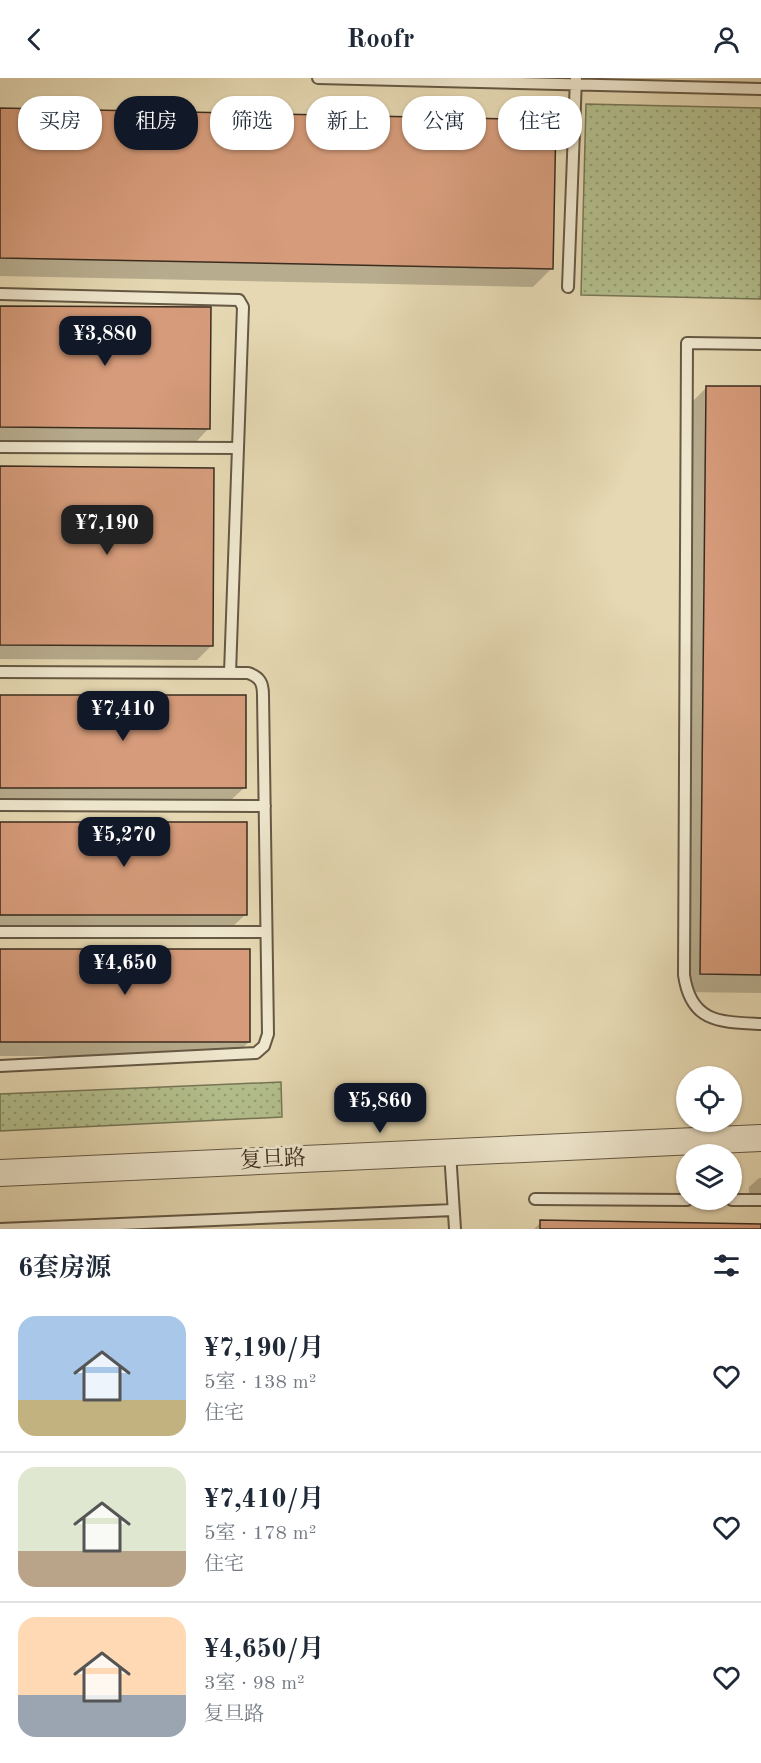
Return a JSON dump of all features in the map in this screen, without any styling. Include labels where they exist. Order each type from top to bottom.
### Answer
[{"type":"street","name":"复旦路","points":[[0,1173],[761,1138]]},
{"type":"lane","points":[[318,78],[576,81],[761,89]]},
{"type":"lane","points":[[568,287],[576,81]]},
{"type":"lane","points":[[0,294],[239,300],[243,307],[230,673]]},
{"type":"lane","points":[[761,344],[687,343],[684,975],[687,992],[693,1004],[704,1015],[719,1022],[761,1024]]},
{"type":"lane","points":[[0,447],[238,448]]},
{"type":"lane","points":[[0,672],[248,673],[258,677],[263,686],[267,1034],[264,1046],[256,1053],[0,1066]]},
{"type":"lane","points":[[0,805],[265,806]]},
{"type":"lane","points":[[0,932],[266,932]]},
{"type":"lane","points":[[450,1152],[454,1229]]},
{"type":"lane","points":[[535,1199],[676,1200]]},
{"type":"lane","points":[[742,1200],[761,1200]]},
{"type":"lane","points":[[0,1229],[453,1210]]},
{"type":"green space","points":[[586,104],[761,108],[761,299],[581,295]]},
{"type":"green space","points":[[281,1082],[282,1117],[0,1131],[0,1094]]},
{"type":"building","points":[[0,108],[18,108],[18,150],[102,150],[102,110],[114,110],[114,150],[198,150],[198,112],[210,113],[210,150],[294,150],[294,114],[306,115],[306,150],[390,150],[390,116],[402,117],[402,150],[486,150],[486,118],[498,119],[498,150],[555,150],[553,269],[0,258]]},
{"type":"building","points":[[0,306],[211,307],[210,429],[0,427]]},
{"type":"building","points":[[706,386],[761,386],[761,975],[700,974]]},
{"type":"building","points":[[0,466],[214,468],[213,646],[0,645]]},
{"type":"building","points":[[0,695],[246,695],[246,788],[0,788]]},
{"type":"building","points":[[0,822],[247,822],[247,915],[0,915]]},
{"type":"building","points":[[0,949],[250,949],[250,1042],[0,1042]]},
{"type":"building","points":[[540,1220],[761,1224],[761,1229],[540,1229]]}]
